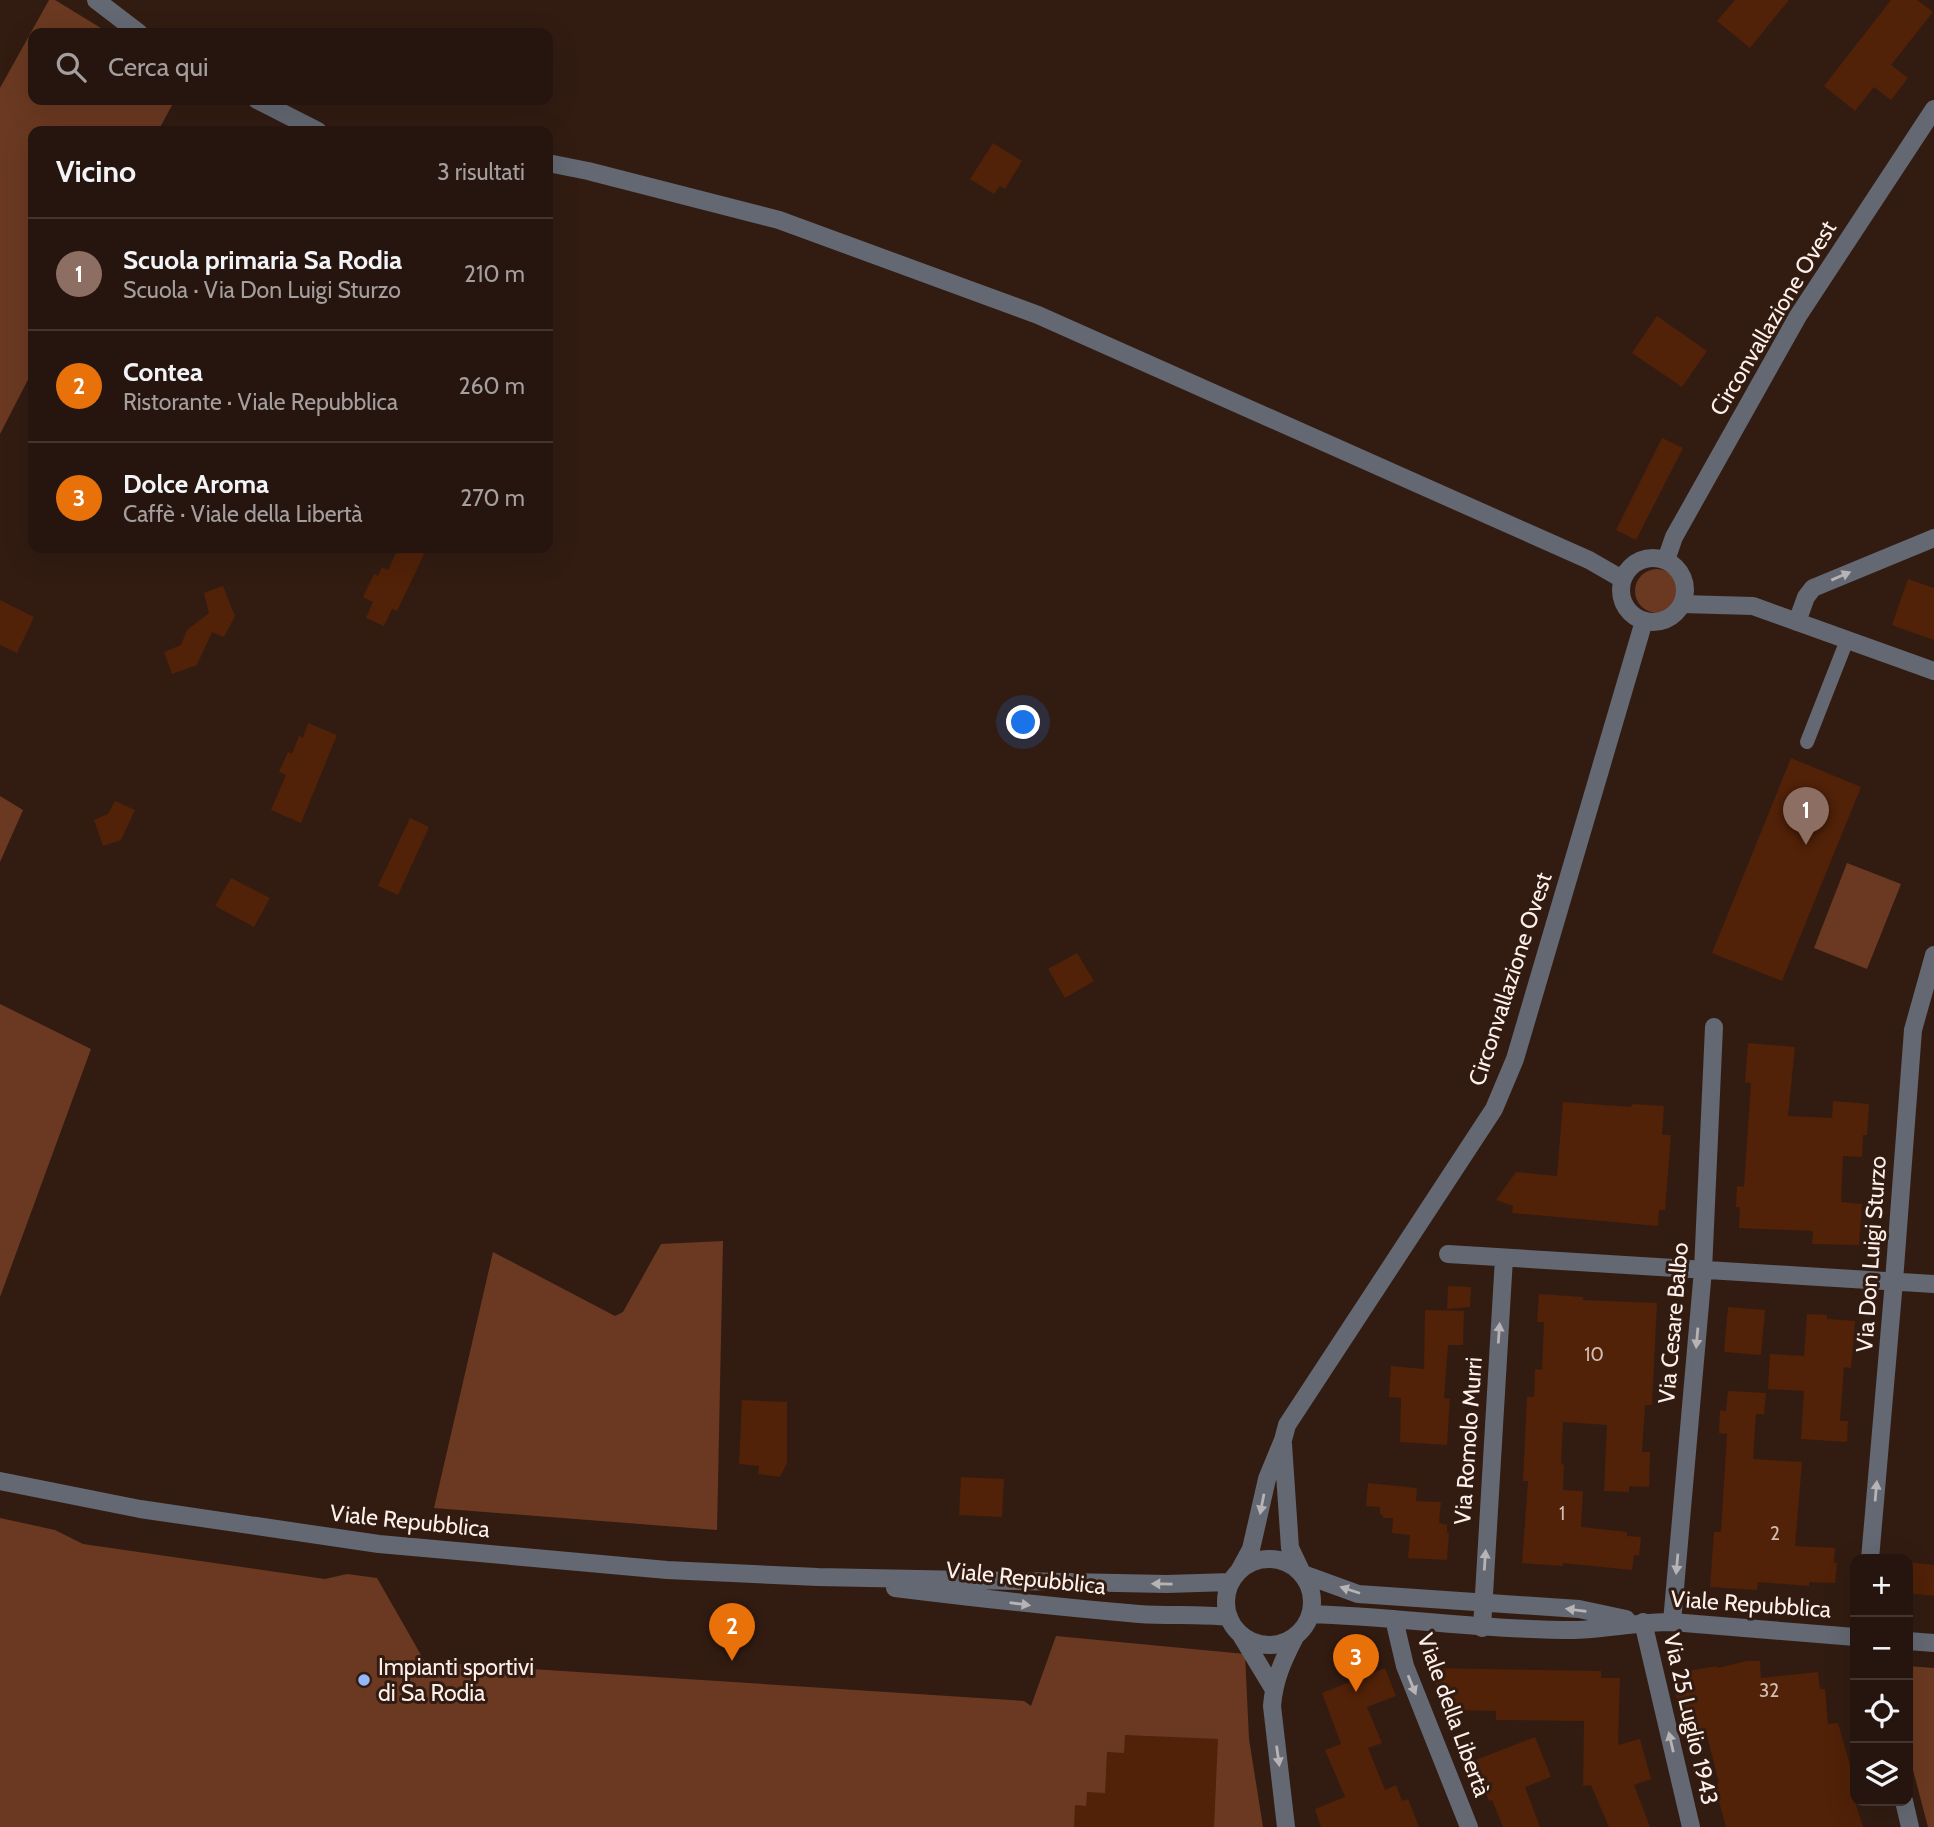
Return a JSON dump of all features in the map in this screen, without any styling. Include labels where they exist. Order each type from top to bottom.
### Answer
[{"type":"street","points":[[96,0],[132,28]]},
{"type":"street","points":[[267,105],[308,126]]},
{"type":"street","name":"Circonvallazione Ovest","points":[[1666,560],[1674,537],[1798,316],[1934,109]]},
{"type":"street","points":[[553,164],[779,220],[1038,315],[1589,560],[1622,579]]},
{"type":"street","points":[[1797,622],[1806,597],[1813,589],[1934,538]]},
{"type":"street","points":[[1651,557],[1666,560],[1678,569],[1684,582],[1682,604],[1666,619],[1644,621],[1631,614],[1622,601],[1622,579],[1636,561],[1651,557]]},
{"type":"street","points":[[1682,604],[1753,606],[1934,671]]},
{"type":"street","name":"Circonvallazione Ovest","points":[[1234,1577],[1251,1549],[1267,1479],[1285,1432],[1494,1109],[1515,1059],[1644,621]]},
{"type":"street","name":"Via Don Luigi Sturzo","points":[[1870,1554],[1913,1030],[1934,955]]},
{"type":"street","name":"Via Cesare Balbo","points":[[1672,1622],[1703,1270],[1714,1027]]},
{"type":"street","points":[[1448,1254],[1934,1284]]},
{"type":"street","name":"Via Romolo Murri","points":[[1482,1628],[1504,1258]]},
{"type":"street","points":[[1241,1635],[1267,1645],[1282,1643],[1294,1637],[1304,1627],[1311,1614],[1313,1600],[1310,1586],[1290,1548],[1285,1432]]},
{"type":"street","name":"Viale Repubblica","points":[[0,1481],[140,1509],[379,1544],[667,1570],[818,1577],[1167,1584],[1234,1577]]},
{"type":"street","points":[[1273,1688],[1229,1617],[1226,1596],[1234,1577],[1250,1563],[1264,1558],[1279,1559],[1292,1564],[1303,1574]]},
{"type":"street","name":"Viale Repubblica","points":[[1303,1574],[1359,1594],[1579,1609],[1643,1622]]},
{"type":"street","name":"Viale Repubblica","points":[[818,1577],[1025,1605],[1167,1616],[1206,1614],[1229,1617]]},
{"type":"street","name":"Viale Repubblica","points":[[1311,1614],[1482,1628],[1578,1630],[1643,1622],[1672,1622],[1850,1637]]},
{"type":"street","name":"Viale della Libertà","points":[[1394,1619],[1405,1666],[1469,1827]]},
{"type":"street","name":"Via 25 Luglio 1943","points":[[1643,1622],[1691,1827]]},
{"type":"street","points":[[1286,1827],[1272,1716],[1273,1688],[1281,1663],[1294,1637]]},
{"type":"street","points":[[1913,1641],[1934,1643]]},
{"type":"street","points":[[1905,1806],[1910,1827]]},
{"type":"lane","points":[[1807,742],[1847,640]]},
{"type":"shaded area","points":[[49,0],[55,0],[101,28],[33,28]]},
{"type":"shaded area","points":[[28,38],[28,105],[172,105],[161,126],[28,126],[28,380],[0,434],[0,88]]},
{"type":"shaded area","points":[[1657,569],[1672,576],[1679,591],[1672,606],[1657,613],[1642,606],[1635,591],[1642,576]]},
{"type":"shaded area","points":[[0,796],[23,810],[0,862]]},
{"type":"shaded area","points":[[1847,863],[1901,884],[1867,969],[1814,948]]},
{"type":"shaded area","points":[[0,1004],[91,1049],[0,1297]]},
{"type":"shaded area","points":[[723,1241],[717,1530],[434,1508],[493,1252],[615,1316],[623,1312],[661,1244]]},
{"type":"shaded area","name":"Impianti sportivi di Sa Rodia","points":[[0,1518],[55,1530],[83,1544],[325,1579],[347,1574],[377,1578],[425,1662],[1024,1701],[1031,1706],[1056,1636],[1245,1654],[1249,1739],[1263,1827],[0,1827]]},
{"type":"shaded area","points":[[1913,1666],[1934,1668],[1934,1827],[1928,1827],[1913,1770]]},
{"type":"building","points":[[1735,0],[1789,0],[1750,48],[1717,21]]},
{"type":"building","points":[[1891,0],[1917,0],[1933,12],[1891,65],[1908,78],[1891,100],[1874,87],[1855,111],[1824,86]]},
{"type":"building","points":[[993,143],[1022,161],[1005,189],[1000,186],[994,194],[970,179]]},
{"type":"building","points":[[1657,316],[1707,351],[1682,387],[1632,353]]},
{"type":"building","points":[[1662,438],[1683,448],[1636,540],[1616,530]]},
{"type":"building","points":[[396,553],[425,553],[397,611],[392,609],[384,626],[366,618],[373,602],[363,597],[374,574],[378,576],[382,567],[388,570]]},
{"type":"building","points":[[1908,579],[1934,588],[1934,640],[1892,625]]},
{"type":"building","points":[[223,586],[235,616],[224,637],[212,632],[197,665],[172,674],[164,652],[181,645],[187,630],[209,613],[204,593]]},
{"type":"building","points":[[0,600],[34,617],[17,653],[0,645]]},
{"type":"building","points":[[308,723],[337,735],[301,823],[271,810],[286,775],[279,772],[288,752],[292,754],[299,736],[303,738]]},
{"type":"building","points":[[1791,758],[1861,787],[1782,981],[1712,953]]},
{"type":"building","points":[[115,801],[135,810],[121,840],[103,846],[94,820],[108,814]]},
{"type":"building","points":[[410,818],[429,827],[398,895],[378,886]]},
{"type":"building","points":[[231,878],[270,898],[254,927],[215,906]]},
{"type":"building","points":[[1077,953],[1094,981],[1065,998],[1048,969]]},
{"type":"building","points":[[1748,1043],[1795,1047],[1788,1116],[1832,1118],[1833,1101],[1869,1104],[1862,1157],[1843,1156],[1841,1202],[1862,1204],[1859,1245],[1812,1244],[1813,1231],[1739,1228],[1737,1186],[1744,1187],[1751,1083],[1745,1082]]},
{"type":"building","points":[[1563,1102],[1631,1107],[1632,1104],[1664,1106],[1662,1135],[1671,1135],[1665,1210],[1659,1210],[1658,1226],[1512,1213],[1513,1206],[1496,1200],[1516,1172],[1557,1176]]},
{"type":"building","points":[[1448,1286],[1471,1287],[1470,1307],[1447,1309]]},
{"type":"building","points":[[1539,1294],[1583,1297],[1583,1300],[1657,1303],[1652,1405],[1645,1405],[1642,1452],[1650,1452],[1649,1487],[1629,1486],[1629,1492],[1604,1491],[1607,1425],[1563,1422],[1563,1490],[1583,1491],[1581,1527],[1627,1532],[1627,1536],[1641,1537],[1639,1556],[1634,1555],[1632,1570],[1563,1563],[1563,1566],[1522,1563],[1528,1481],[1523,1481],[1527,1397],[1534,1397],[1535,1369],[1542,1370],[1544,1322],[1537,1322]]},
{"type":"building","points":[[1728,1307],[1765,1310],[1761,1355],[1724,1352]]},
{"type":"building","points":[[1425,1310],[1464,1311],[1463,1345],[1448,1345],[1444,1398],[1450,1399],[1447,1445],[1400,1442],[1401,1398],[1389,1397],[1391,1366],[1424,1369]]},
{"type":"building","points":[[1807,1314],[1855,1321],[1851,1368],[1844,1367],[1840,1421],[1848,1421],[1847,1442],[1801,1439],[1804,1391],[1768,1389],[1770,1354],[1804,1356]]},
{"type":"building","points":[[1728,1391],[1766,1393],[1764,1414],[1756,1414],[1753,1459],[1802,1462],[1795,1546],[1835,1548],[1835,1583],[1809,1582],[1809,1586],[1758,1582],[1757,1590],[1710,1587],[1714,1532],[1721,1532],[1727,1434],[1719,1433],[1720,1410],[1726,1411]]},
{"type":"building","points":[[742,1400],[787,1402],[787,1463],[780,1477],[758,1474],[759,1466],[739,1464]]},
{"type":"building","points":[[961,1477],[1004,1479],[1002,1517],[959,1515]]},
{"type":"building","points":[[1368,1483],[1417,1488],[1416,1501],[1441,1502],[1439,1523],[1447,1525],[1449,1533],[1447,1560],[1408,1558],[1410,1535],[1392,1533],[1393,1518],[1383,1518],[1380,1507],[1366,1506]]},
{"type":"building","points":[[1913,1563],[1934,1565],[1934,1596],[1913,1594]]},
{"type":"building","points":[[1760,1661],[1761,1678],[1818,1672],[1820,1689],[1825,1689],[1828,1724],[1838,1723],[1850,1765],[1850,1806],[1857,1806],[1863,1827],[1726,1827],[1714,1784],[1719,1783],[1706,1731],[1687,1736],[1670,1674]]},
{"type":"building","points":[[1385,1668],[1396,1696],[1367,1707],[1382,1743],[1368,1748],[1385,1790],[1396,1785],[1402,1801],[1408,1799],[1419,1827],[1321,1827],[1315,1809],[1345,1797],[1325,1750],[1341,1744],[1322,1693]]},
{"type":"building","points":[[1430,1668],[1601,1671],[1601,1678],[1620,1678],[1618,1745],[1640,1739],[1651,1779],[1634,1785],[1650,1827],[1609,1827],[1591,1785],[1583,1786],[1584,1721],[1496,1720],[1496,1711],[1446,1710]]},
{"type":"building","points":[[1125,1735],[1218,1739],[1214,1827],[1074,1827],[1075,1805],[1086,1806],[1087,1792],[1105,1793],[1107,1752],[1124,1753]]},
{"type":"building","points":[[1535,1737],[1551,1777],[1525,1787],[1540,1827],[1503,1827],[1473,1761]]},
{"type":"place","name":"Scuola primaria Sa Rodia","points":[[1806,845]]},
{"type":"place","name":"Contea","points":[[732,1661]]},
{"type":"place","name":"Impianti sportivi di Sa Rodia","points":[[364,1680]]},
{"type":"place","name":"Dolce Aroma","points":[[1356,1692]]}]
